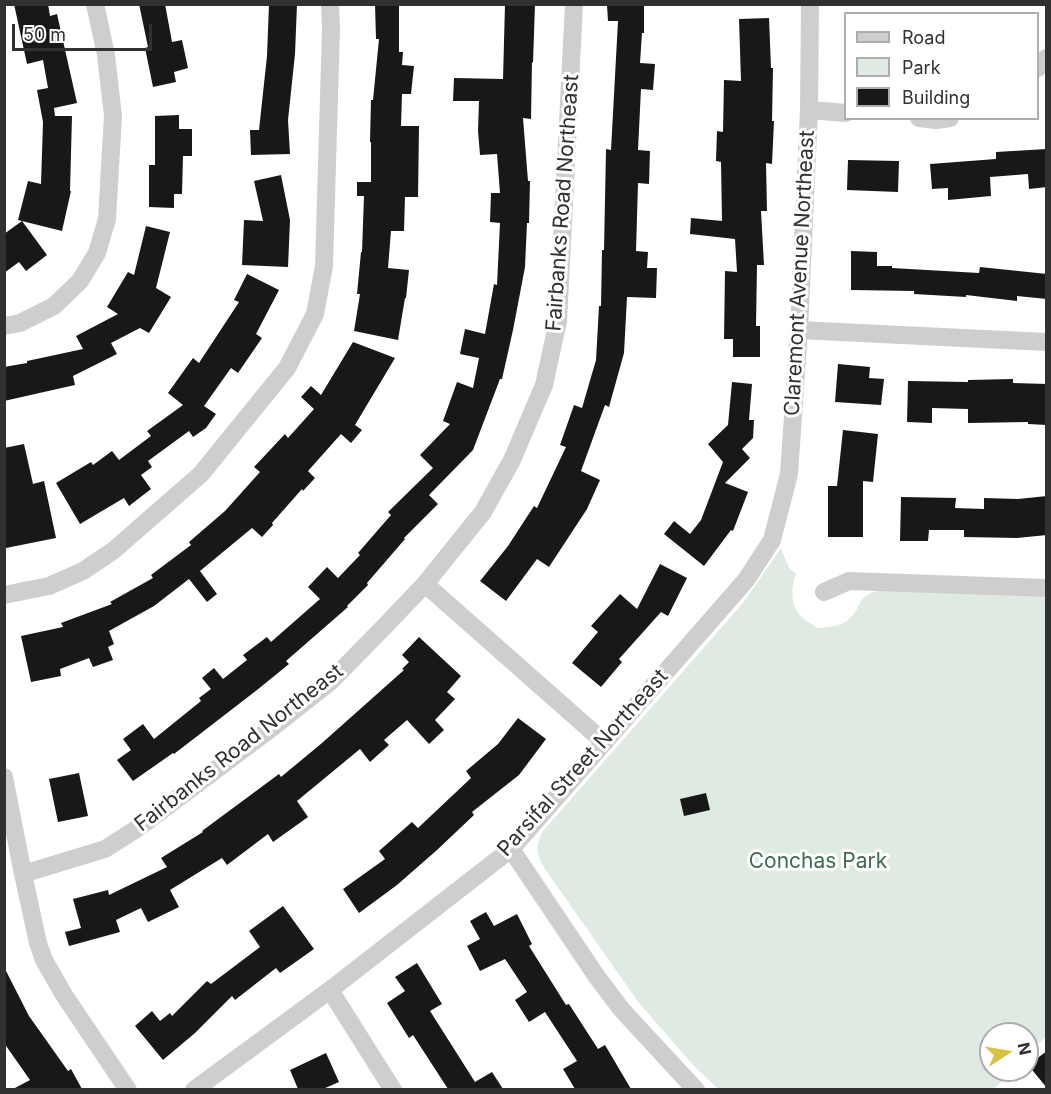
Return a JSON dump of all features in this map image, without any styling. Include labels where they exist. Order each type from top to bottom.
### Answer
[{"type":"street","points":[[4,326],[20,323],[54,306],[80,281],[96,253],[107,219],[113,116],[106,55],[95,4]]},
{"type":"street","points":[[4,596],[48,586],[83,571],[114,550],[201,474],[287,368],[315,314],[324,266],[330,4]]},
{"type":"street","name":"Fairbanks Road Northeast","points":[[23,874],[105,849],[138,828],[273,727],[330,682],[425,584],[483,512],[512,460],[544,385],[558,321],[574,4]]},
{"type":"street","name":"Claremont Avenue Northeast","points":[[772,540],[789,474],[799,330],[810,4]]},
{"type":"street","points":[[808,110],[844,113]]},
{"type":"street","points":[[799,330],[1047,342]]},
{"type":"street","name":"Parsifal Street Northeast","points":[[194,1089],[330,990],[511,849],[746,580],[772,540]]},
{"type":"street","points":[[824,592],[849,580],[1047,588]]},
{"type":"street","points":[[425,584],[604,742]]},
{"type":"street","points":[[4,777],[38,943],[44,960],[64,995],[128,1089]]},
{"type":"street","points":[[511,849],[597,977],[622,1010],[696,1089]]},
{"type":"street","points":[[330,990],[393,1089]]},
{"type":"green space","name":"Conchas Park","points":[[781,548],[789,568],[796,574],[792,590],[797,612],[817,628],[846,622],[867,595],[880,590],[1046,597],[1046,1037],[1039,1043],[1039,1022],[979,1022],[979,1082],[1001,1082],[993,1089],[718,1089],[694,1066],[639,1003],[545,869],[538,850],[543,831],[743,603]]},
{"type":"building","points":[[14,4],[48,4],[50,16],[57,14],[77,103],[54,108],[55,116],[72,116],[71,191],[62,231],[18,220],[28,181],[41,184],[43,122],[37,90],[48,88],[43,60],[27,64]]},
{"type":"building","points":[[139,4],[165,4],[172,42],[182,40],[188,68],[174,72],[176,82],[153,87]]},
{"type":"building","points":[[269,4],[297,4],[295,54],[288,120],[290,154],[251,155],[250,130],[259,130],[267,56]]},
{"type":"building","points":[[375,4],[399,4],[399,52],[403,52],[402,65],[414,66],[411,94],[402,94],[401,126],[419,126],[418,197],[405,197],[404,231],[391,231],[388,268],[409,270],[398,340],[354,331],[360,294],[357,294],[362,252],[364,196],[357,196],[357,182],[371,182],[371,100],[373,100],[379,39],[376,39]]},
{"type":"building","points":[[505,4],[535,4],[531,119],[523,118],[528,181],[530,181],[529,223],[527,223],[525,267],[502,379],[500,379],[473,450],[429,495],[438,504],[404,538],[348,607],[286,661],[289,664],[257,690],[174,754],[133,781],[117,760],[131,750],[123,739],[143,724],[154,739],[201,701],[199,698],[211,689],[202,678],[214,668],[223,679],[247,660],[243,655],[267,637],[271,642],[320,599],[308,587],[327,567],[338,578],[360,555],[358,553],[391,515],[388,512],[433,468],[420,455],[450,424],[443,421],[457,382],[473,388],[479,358],[460,354],[465,329],[485,334],[494,284],[497,285],[500,223],[490,222],[491,193],[500,193],[497,154],[480,155],[479,101],[453,101],[454,78],[503,79]]},
{"type":"building","points":[[644,4],[644,33],[642,33],[640,63],[655,64],[653,90],[641,89],[638,150],[650,151],[649,184],[638,183],[636,251],[648,252],[647,268],[657,268],[656,298],[627,297],[624,353],[609,407],[605,405],[581,471],[600,480],[587,509],[549,567],[537,559],[506,601],[480,581],[508,546],[534,506],[537,508],[566,447],[560,445],[574,405],[582,408],[596,360],[599,306],[601,306],[602,250],[604,250],[606,149],[611,150],[618,21],[608,21],[607,5]]},
{"type":"building","points":[[769,18],[771,68],[773,68],[772,121],[774,121],[772,164],[766,163],[767,211],[761,211],[764,265],[757,265],[756,326],[760,326],[760,357],[733,357],[733,339],[724,339],[725,271],[737,272],[735,239],[690,234],[691,218],[722,221],[721,162],[716,161],[717,131],[723,132],[724,80],[741,81],[739,19]]},
{"type":"building","points":[[179,115],[179,129],[192,129],[192,156],[183,156],[182,194],[174,194],[174,208],[149,207],[149,165],[155,165],[155,116]]},
{"type":"building","points":[[1047,149],[1047,187],[1029,189],[1028,174],[990,177],[991,196],[948,200],[948,188],[932,189],[930,164],[996,159],[996,152]]},
{"type":"building","points":[[848,160],[899,161],[898,192],[847,190]]},
{"type":"building","points":[[281,175],[290,220],[288,267],[242,265],[244,220],[263,221],[254,181]]},
{"type":"building","points":[[22,221],[47,255],[26,271],[19,262],[4,273],[4,234]]},
{"type":"building","points":[[146,226],[170,232],[156,288],[171,297],[149,333],[140,328],[111,343],[117,354],[73,376],[75,385],[4,401],[4,367],[83,349],[76,336],[118,314],[107,307],[128,272],[134,275]]},
{"type":"building","points":[[851,251],[877,252],[877,266],[892,266],[892,268],[979,273],[980,267],[1047,274],[1047,299],[1017,296],[1017,301],[966,295],[966,297],[914,294],[914,291],[851,290]]},
{"type":"building","points":[[247,274],[279,290],[256,334],[262,338],[238,373],[231,368],[204,406],[216,414],[206,428],[193,437],[189,431],[148,461],[152,467],[141,475],[151,489],[129,506],[124,498],[80,524],[56,483],[91,462],[93,465],[112,451],[119,460],[151,436],[147,431],[183,405],[168,393],[193,358],[199,363],[239,302],[234,300]]},
{"type":"building","points":[[353,342],[395,358],[355,425],[362,430],[351,443],[341,434],[308,471],[315,478],[303,491],[302,489],[262,537],[252,528],[200,571],[217,594],[207,602],[189,579],[154,606],[109,631],[114,644],[108,647],[113,660],[93,667],[89,658],[60,669],[61,676],[31,682],[21,636],[63,627],[61,623],[112,604],[110,602],[153,578],[151,575],[191,545],[189,542],[225,511],[260,472],[254,467],[285,434],[288,438],[314,409],[301,397],[311,386],[321,395]]},
{"type":"building","points":[[838,364],[870,367],[869,378],[884,379],[881,405],[835,402]]},
{"type":"building","points":[[1013,379],[1013,383],[1047,384],[1047,425],[1028,424],[1028,422],[968,423],[968,409],[932,408],[932,423],[907,422],[908,381],[968,382],[968,380]]},
{"type":"building","points":[[732,382],[752,384],[749,420],[754,420],[753,438],[742,449],[750,458],[725,483],[748,492],[733,531],[731,530],[704,566],[664,534],[674,521],[690,534],[701,520],[723,462],[708,444],[728,425]]},
{"type":"building","points":[[843,430],[878,434],[873,482],[863,481],[863,537],[828,537],[828,486],[837,486]]},
{"type":"building","points":[[24,444],[33,484],[44,481],[56,538],[6,548],[4,539],[4,448]]},
{"type":"building","points":[[1047,496],[1047,535],[1017,538],[964,537],[964,530],[929,530],[928,541],[900,541],[901,497],[956,498],[955,508],[984,509],[984,498],[1018,499]]},
{"type":"building","points":[[660,564],[687,578],[668,616],[661,612],[619,659],[622,662],[601,687],[572,663],[598,632],[591,626],[620,594],[637,609]]},
{"type":"building","points":[[419,637],[461,676],[447,692],[455,699],[435,720],[444,730],[429,744],[407,720],[384,740],[389,745],[370,762],[360,749],[297,801],[308,817],[273,842],[268,834],[227,865],[222,858],[170,890],[179,907],[148,922],[141,908],[116,920],[120,932],[69,946],[65,932],[81,928],[73,899],[108,890],[109,895],[167,867],[161,858],[203,832],[279,774],[281,777],[404,670],[402,669],[409,662],[402,655]]},
{"type":"building","points":[[518,718],[546,739],[519,775],[472,812],[474,815],[397,885],[359,913],[343,889],[385,859],[379,851],[412,822],[418,828],[471,778],[466,771],[498,744]]},
{"type":"building","points":[[79,773],[88,816],[58,822],[49,779]]},
{"type":"building","points":[[706,793],[710,810],[684,816],[680,799]]},
{"type":"building","points":[[283,906],[314,949],[280,973],[276,968],[235,1000],[232,996],[195,1033],[163,1060],[135,1026],[152,1011],[160,1021],[170,1013],[172,1016],[207,981],[211,984],[260,947],[249,931]]},
{"type":"building","points":[[486,912],[494,926],[517,914],[532,944],[529,946],[566,1005],[569,1004],[598,1049],[605,1045],[631,1089],[575,1089],[563,1069],[577,1061],[545,1012],[529,1022],[515,1000],[527,992],[505,959],[480,971],[467,946],[480,939],[470,921]]},
{"type":"building","points":[[417,963],[442,1004],[430,1011],[475,1082],[492,1072],[503,1089],[448,1089],[413,1035],[409,1038],[387,1003],[405,991],[395,977]]},
{"type":"building","points":[[4,967],[29,1016],[68,1071],[71,1069],[82,1089],[13,1089],[30,1080],[4,1043]]},
{"type":"building","points":[[1047,1051],[1047,1088],[1039,1078],[1039,1057]]},
{"type":"building","points":[[326,1053],[339,1082],[323,1089],[298,1089],[290,1070]]}]
